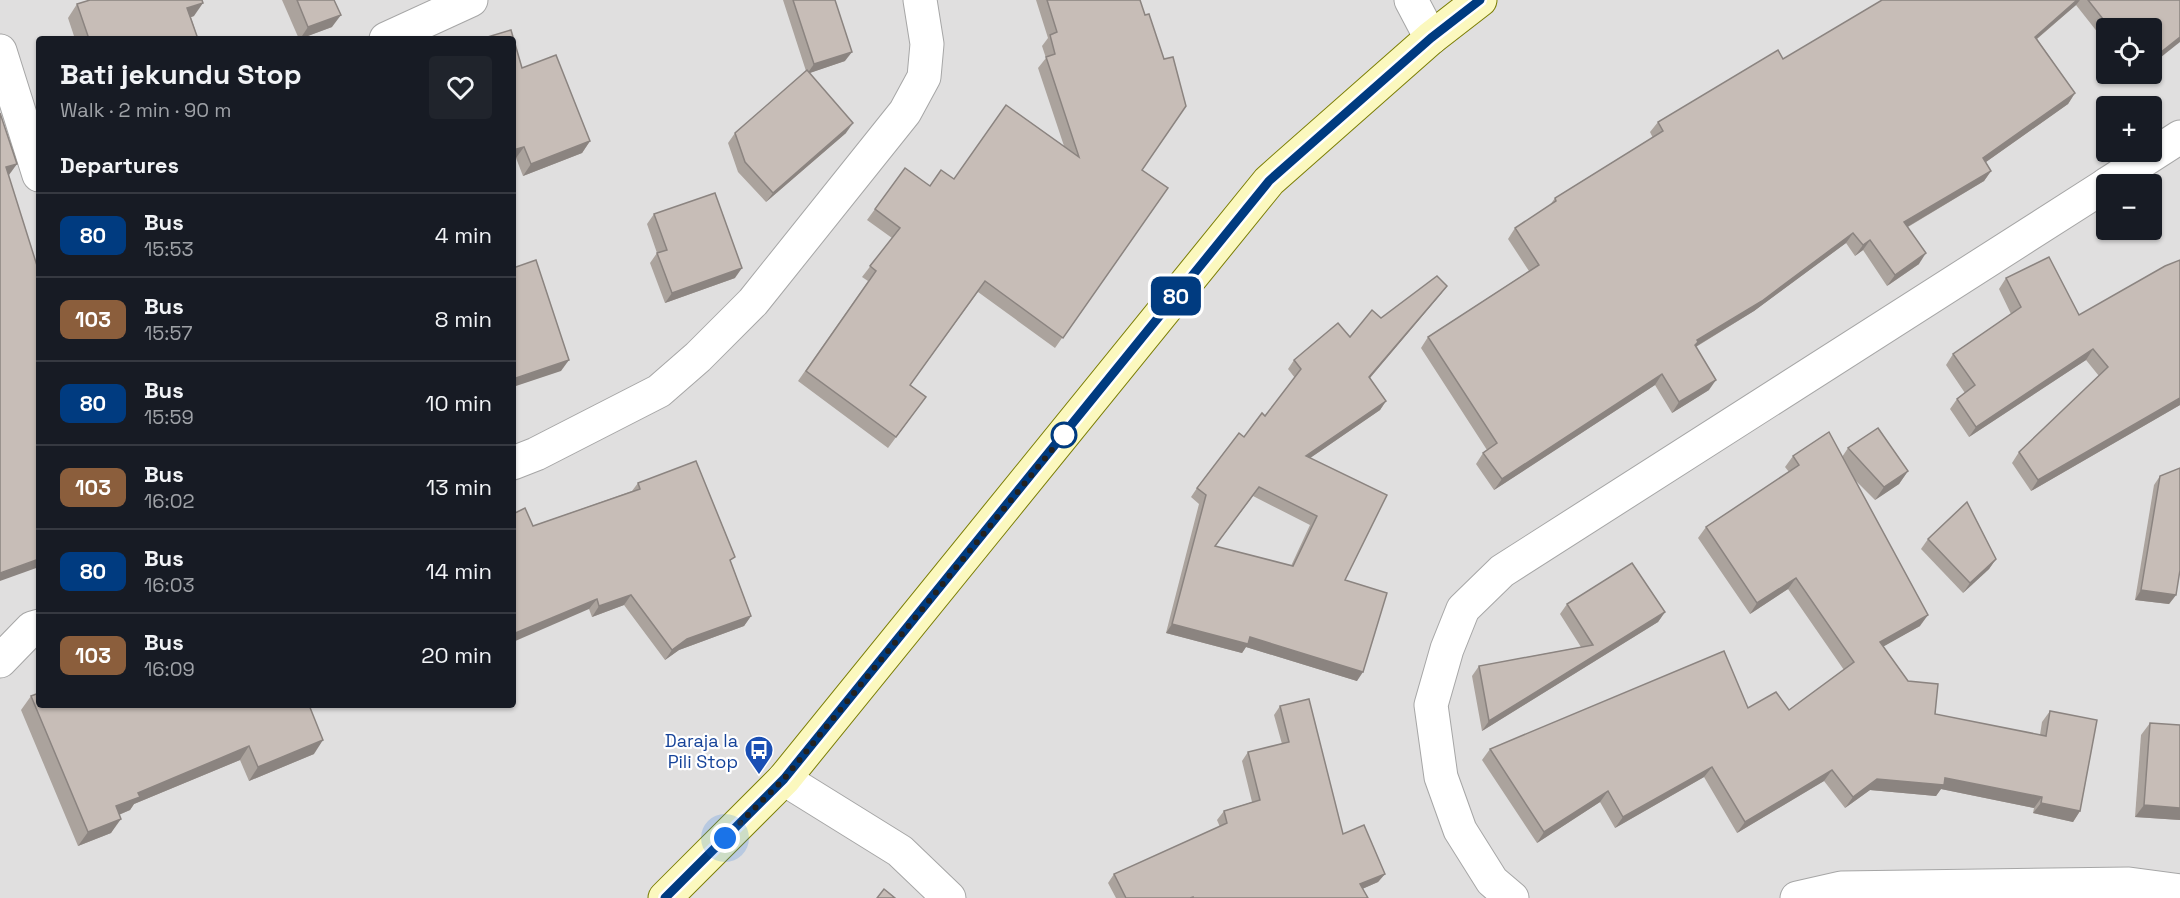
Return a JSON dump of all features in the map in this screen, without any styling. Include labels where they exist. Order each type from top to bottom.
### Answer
[{"type":"street","points":[[393,36],[471,0]]},
{"type":"street","points":[[1411,0],[1431,38]]},
{"type":"street","points":[[665,898],[784,779],[1269,181],[1431,38],[1480,0]]},
{"type":"street","points":[[516,462],[545,450],[659,391],[698,357],[753,302],[905,112],[915,95],[924,77],[927,44],[923,1]]},
{"type":"street","points":[[0,51],[36,166]]},
{"type":"street","points":[[2124,174],[2180,137]]},
{"type":"street","points":[[1512,898],[1492,881],[1460,831],[1441,777],[1431,705],[1447,649],[1463,609],[1502,571],[2096,192]]},
{"type":"street","points":[[0,633],[36,626]]},
{"type":"street","points":[[0,661],[36,626]]},
{"type":"street","points":[[784,779],[900,852],[949,898]]},
{"type":"street","points":[[1797,898],[1841,888],[1916,894],[2129,884],[2180,891]]},
{"type":"shaded area","points":[[0,0],[2180,0],[2180,898],[0,898]]},
{"type":"building","points":[[90,0],[202,0],[203,3],[187,8],[197,36],[88,36],[77,4]]},
{"type":"building","points":[[297,0],[334,0],[341,15],[308,27]]},
{"type":"building","points":[[793,0],[835,0],[852,52],[814,64]]},
{"type":"building","points":[[1047,0],[1140,0],[1145,15],[1149,14],[1164,59],[1173,57],[1186,106],[1142,170],[1168,188],[1063,338],[985,281],[910,385],[926,397],[896,437],[806,371],[876,271],[870,266],[900,228],[875,209],[905,168],[930,186],[941,170],[954,179],[1006,105],[1079,157],[1046,57],[1055,54],[1050,35],[1057,32]]},
{"type":"building","points":[[1882,0],[2077,0],[2035,37],[2075,93],[1983,158],[1991,171],[1904,222],[1926,253],[1895,275],[1870,240],[1863,245],[1853,233],[1762,301],[1697,340],[1695,345],[1716,380],[1679,402],[1662,374],[1502,479],[1483,453],[1497,443],[1428,337],[1539,265],[1515,228],[1556,201],[1555,198],[1663,131],[1658,122],[1778,50],[1783,59]]},
{"type":"building","points":[[2088,0],[2180,0],[2180,37],[2162,51],[2162,18],[2102,18]]},
{"type":"building","points":[[511,30],[513,36],[491,36]]},
{"type":"building","points":[[516,47],[522,68],[556,55],[590,141],[531,164],[524,147],[516,149]]},
{"type":"building","points":[[807,70],[853,123],[773,193],[745,162],[735,133]]},
{"type":"building","points":[[0,113],[17,164],[6,167],[36,262],[36,560],[0,573]]},
{"type":"building","points":[[715,193],[742,268],[672,293],[657,253],[667,250],[654,214]]},
{"type":"building","points":[[2049,257],[2079,315],[2165,266],[2180,260],[2180,398],[2038,480],[2019,452],[2108,367],[2093,349],[1976,427],[1957,399],[1975,385],[1953,354],[2021,307],[2006,278]]},
{"type":"building","points":[[536,260],[569,360],[516,378],[516,267]]},
{"type":"building","points":[[1437,276],[1447,286],[1369,377],[1386,401],[1306,456],[1387,495],[1345,580],[1387,593],[1363,672],[1250,637],[1248,644],[1172,624],[1206,495],[1197,488],[1239,433],[1244,437],[1262,413],[1265,416],[1301,369],[1294,360],[1338,323],[1350,337],[1372,310],[1381,318]],"holes":[[[1259,487],[1317,516],[1293,566],[1215,546]]]},
{"type":"building","points":[[1878,428],[1908,471],[1884,487],[1848,448]]},
{"type":"building","points":[[1829,432],[1928,615],[1880,642],[1908,681],[1938,684],[1935,714],[2046,736],[2050,711],[2097,720],[2080,811],[2041,803],[2042,797],[1945,778],[1944,785],[1877,779],[1853,797],[1832,770],[1745,822],[1712,767],[1623,817],[1608,791],[1544,832],[1490,749],[1724,651],[1748,708],[1776,692],[1789,710],[1854,662],[1796,578],[1757,603],[1706,527],[1799,465],[1793,456]]},
{"type":"building","points":[[696,461],[735,557],[730,560],[751,616],[687,639],[672,650],[631,595],[599,606],[597,599],[516,633],[516,512],[525,508],[533,526],[640,489],[638,483]]},
{"type":"building","points":[[2180,468],[2180,570],[2176,595],[2141,590],[2160,476]]},
{"type":"building","points":[[1967,502],[1996,559],[1970,583],[1928,539]]},
{"type":"building","points":[[1632,563],[1665,612],[1489,721],[1479,666],[1593,645],[1567,604]]},
{"type":"building","points":[[36,694],[36,708],[31,696]]},
{"type":"building","points":[[1309,699],[1343,834],[1364,825],[1385,874],[1360,884],[1368,898],[1126,898],[1114,874],[1227,823],[1224,811],[1260,800],[1248,752],[1289,742],[1280,706]]},
{"type":"building","points":[[36,708],[310,708],[323,740],[258,767],[249,746],[138,793],[140,797],[116,806],[121,819],[88,832]]},
{"type":"building","points":[[2150,723],[2180,725],[2180,808],[2144,805]]},
{"type":"building","points":[[884,889],[895,898],[877,898]]},
{"type":"bus line","name":"80","points":[[665,898],[784,779],[1269,181],[1431,38],[1480,0]]},
{"type":"place","name":"Daraja la Pili Stop","points":[[759,776]]},
{"type":"route","points":[[725,838],[784,779],[1064,435]]}]
